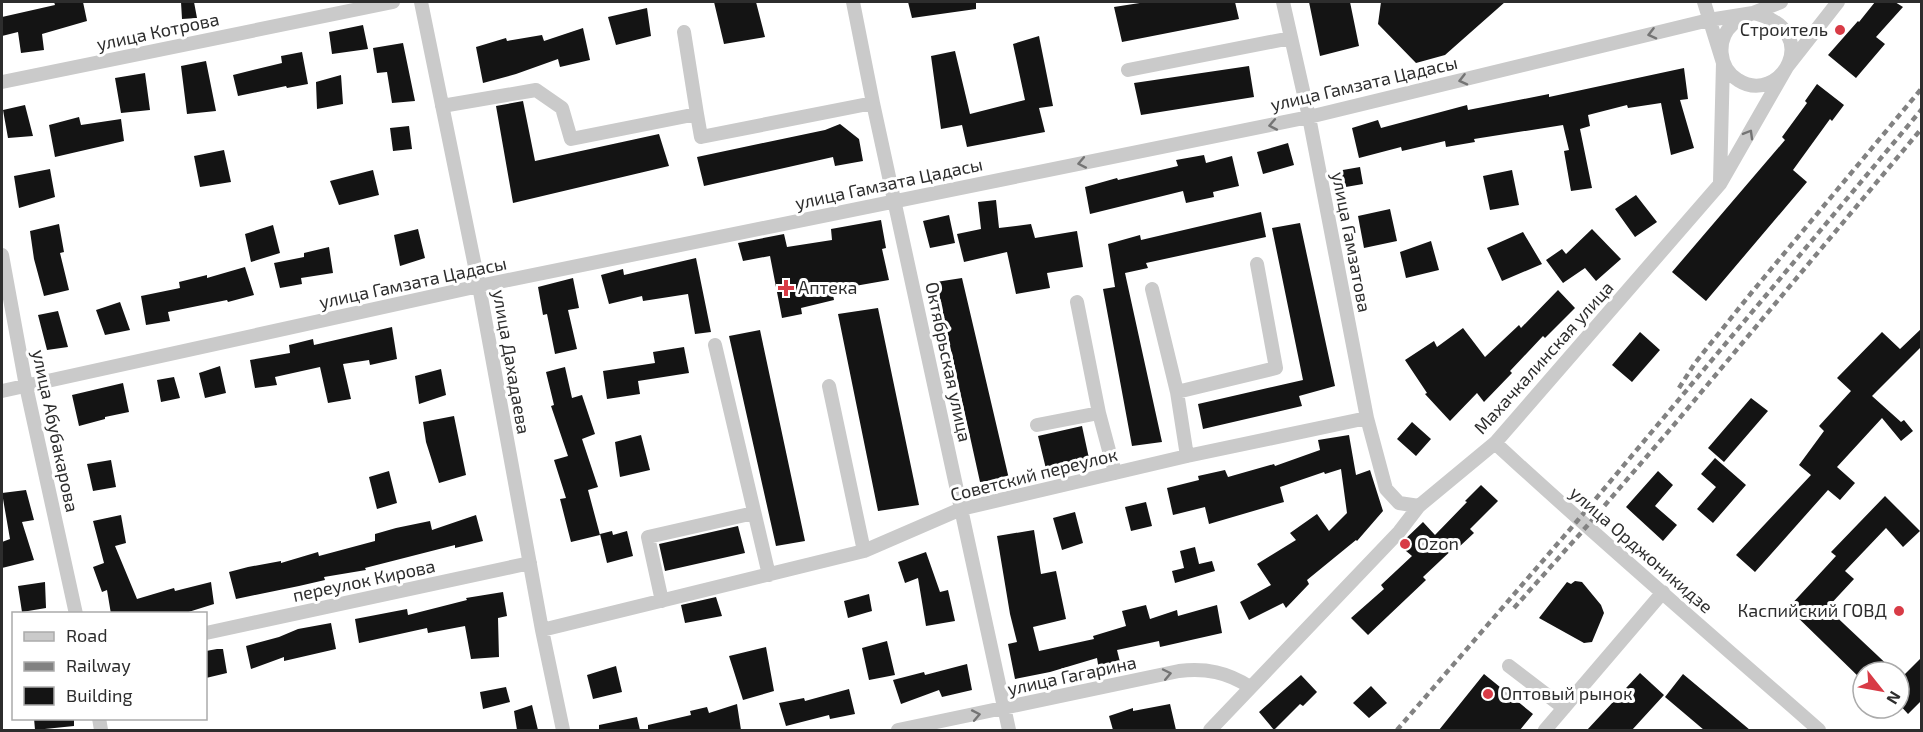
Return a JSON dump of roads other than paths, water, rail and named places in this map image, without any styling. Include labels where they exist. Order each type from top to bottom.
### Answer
[{"type":"street","name":"улица Котрова","points":[[2,82],[393,2]]},
{"type":"street","name":"улица Дахадаева","points":[[421,2],[479,286],[542,630],[563,730]]},
{"type":"street","name":"Октябрьская улица","points":[[853,2],[1009,730]]},
{"type":"street","name":"улица Гамзатова","points":[[1284,2],[1309,117],[1367,418],[1386,489],[1399,503],[1419,506]]},
{"type":"street","points":[[1704,2],[1724,63],[1729,73],[1738,80],[1760,85],[1771,82],[1787,67],[1792,46],[1783,26],[1774,19],[1753,13],[1733,23],[1726,31],[1721,52],[1724,63],[1720,184]]},
{"type":"street","name":"улица Гамзата Цадасы","points":[[2,391],[479,286],[1309,117],[1709,20],[1753,13],[1780,2]]},
{"type":"street","name":"Махачкалинская улица","points":[[1210,730],[1399,532],[1419,506],[1495,443],[1720,184],[1787,67],[1838,2]]},
{"type":"street","points":[[684,32],[701,137],[873,103]]},
{"type":"street","points":[[1128,70],[1291,38]]},
{"type":"street","points":[[442,106],[536,90],[562,108],[571,139],[697,114]]},
{"type":"street","name":"улица Абубакарова","points":[[2,255],[26,386],[76,612]]},
{"type":"street","points":[[1177,392],[1276,368],[1257,264]]},
{"type":"street","points":[[1152,288],[1177,392],[1187,456]]},
{"type":"street","points":[[1077,302],[1099,413],[1115,473]]},
{"type":"street","points":[[716,345],[769,574]]},
{"type":"street","points":[[830,386],[864,551]]},
{"type":"street","points":[[1037,425],[1099,413]]},
{"type":"street","name":"Советский переулок","points":[[542,630],[864,551],[961,509],[1187,456],[1367,418]]},
{"type":"street","name":"улица Орджоникидзе","points":[[1495,443],[1578,520],[1819,730]]},
{"type":"street","points":[[662,601],[648,537],[754,513]]},
{"type":"street","name":"переулок Кирова","points":[[207,633],[530,563]]},
{"type":"street","points":[[1545,730],[1663,592]]},
{"type":"street","points":[[1509,666],[1564,708]]},
{"type":"street","name":"улица Гагарина","points":[[898,730],[1196,669],[1219,672],[1250,687]]},
{"type":"railway","points":[[1679,388],[1695,363],[1752,292],[1922,88]]},
{"type":"railway","points":[[1397,730],[1578,520],[1922,109]]},
{"type":"railway","points":[[1514,608],[1673,426],[1922,128]]},
{"type":"place","name":"Строитель","points":[[1840,30]]},
{"type":"place","name":"Аптека","points":[[786,288]]},
{"type":"place","name":"Ozon","points":[[1405,544]]},
{"type":"place","name":"Каспийский ГОВД","points":[[1899,611]]},
{"type":"place","name":"Оптовый рынок","points":[[1488,694]]}]
